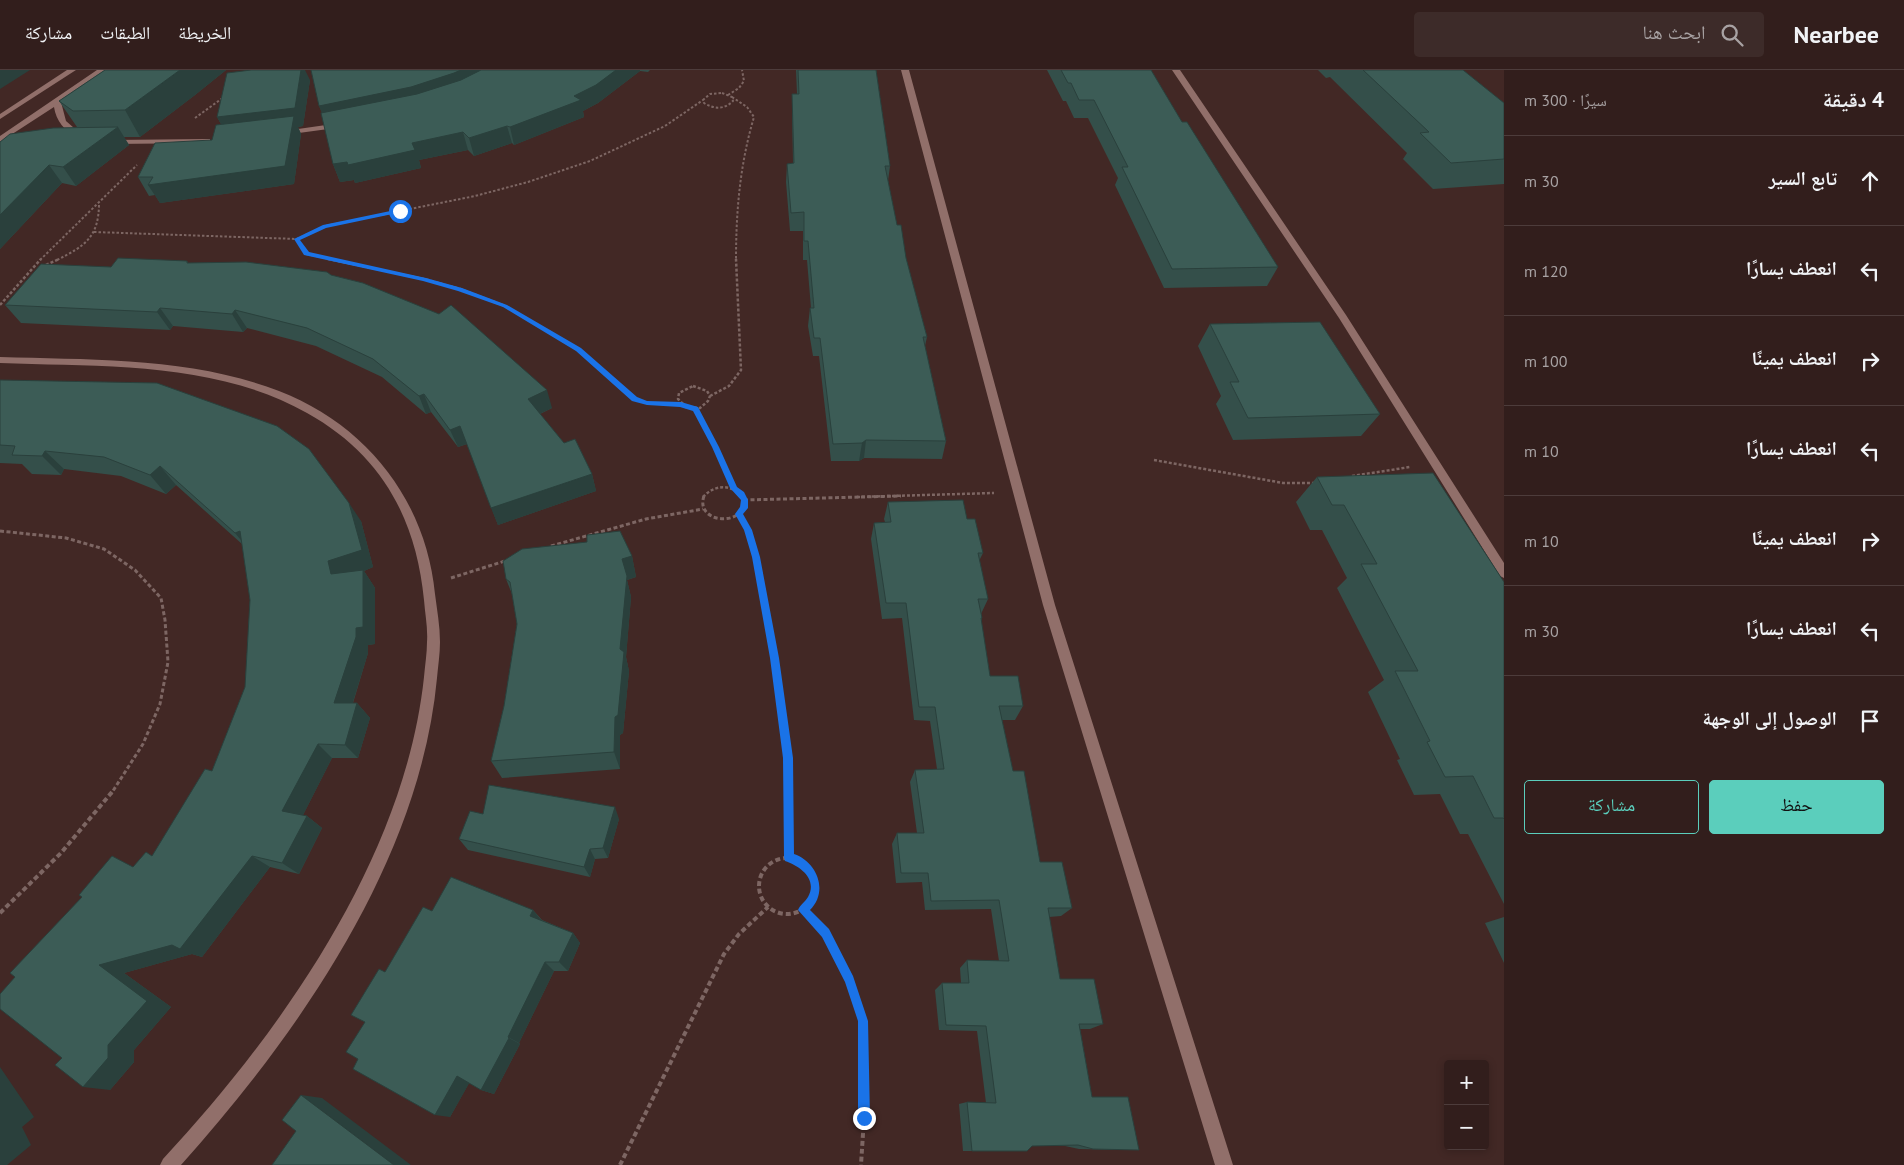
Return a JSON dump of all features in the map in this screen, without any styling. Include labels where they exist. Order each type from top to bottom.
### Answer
[{"type":"street","points":[[0,117],[72,70]]},
{"type":"street","points":[[0,140],[102,70]]},
{"type":"street","points":[[905,70],[1049,605],[1224,1165]]},
{"type":"street","points":[[1176,70],[1307,263],[1504,573]]},
{"type":"street","points":[[57,100],[57,110],[63,122],[75,134],[86,141],[72,142]]},
{"type":"street","points":[[276,134],[346,124]]},
{"type":"street","points":[[103,142],[215,140]]},
{"type":"street","points":[[0,360],[194,372],[229,378],[271,391],[310,409],[345,432],[370,456],[392,482],[410,512],[422,546],[430,584],[435,618],[433,661],[424,726],[407,788],[382,854],[346,926],[300,1001],[242,1080],[169,1165]]},
{"type":"path","points":[[728,95],[739,88],[744,81],[742,70]]},
{"type":"path","points":[[94,232],[297,239],[325,226],[475,196],[560,171],[633,142],[665,126],[710,94],[728,95],[745,104],[751,110],[754,117],[747,135],[738,212],[736,274],[742,370],[736,381],[725,390],[710,396]]},
{"type":"path","points":[[0,305],[26,275],[163,142],[226,95]]},
{"type":"path","points":[[703,100],[707,106],[720,108],[731,104],[733,101],[732,97]]},
{"type":"path","points":[[26,275],[83,244],[94,232],[98,220],[99,203]]},
{"type":"path","points":[[297,239],[306,254],[424,279],[460,289],[505,306],[578,350],[635,399],[647,403],[681,405],[696,409],[704,407],[709,402],[710,396],[707,391],[693,386],[679,393],[678,399],[681,405]]},
{"type":"path","points":[[696,409],[716,447],[734,488],[741,494],[744,500],[744,508],[739,514],[721,520],[712,517],[701,506],[702,498],[707,492],[725,486],[734,488]]},
{"type":"path","points":[[1154,460],[1273,482],[1317,483]]},
{"type":"path","points":[[1346,477],[1433,463]]},
{"type":"path","points":[[744,500],[1019,492]]},
{"type":"path","points":[[550,546],[646,519],[703,509]]},
{"type":"path","points":[[739,514],[748,530],[756,557],[774,658],[788,758],[789,857]]},
{"type":"path","points":[[0,531],[65,537],[106,550],[140,573],[160,597],[169,639],[166,686],[145,739],[113,794],[52,862],[0,913]]},
{"type":"path","points":[[430,584],[513,558]]},
{"type":"path","points":[[789,857],[800,861],[809,868],[814,879],[815,891],[811,902],[802,910],[791,914],[779,913],[768,907],[761,897],[759,885],[761,874],[768,865],[778,859],[789,857]]},
{"type":"path","points":[[620,1165],[664,1072],[724,954],[739,934],[768,907]]},
{"type":"path","points":[[802,910],[826,933],[849,980],[863,1021],[864,1118],[861,1165]]},
{"type":"building","points":[[105,70],[180,70],[125,110],[73,111],[59,101]]},
{"type":"building","points":[[251,70],[301,70],[295,108],[217,117],[227,73]]},
{"type":"building","points":[[311,70],[461,70],[411,87],[319,106]]},
{"type":"building","points":[[481,70],[616,70],[596,85],[574,96],[581,100],[510,127],[507,126],[469,138],[463,132],[412,143],[415,150],[348,165],[347,162],[333,164],[321,113],[417,94],[461,80]]},
{"type":"building","points":[[798,70],[876,70],[890,166],[885,166],[897,225],[901,225],[906,258],[927,337],[923,337],[946,441],[866,440],[862,443],[833,444],[820,338],[814,338],[810,308],[814,308],[808,241],[804,241],[804,212],[791,213],[787,164],[794,163],[792,94],[799,94]]},
{"type":"building","points":[[1061,70],[1151,70],[1182,122],[1187,122],[1278,267],[1172,269],[1122,167],[1128,167],[1094,100],[1079,100],[1071,83],[1068,83]]},
{"type":"building","points":[[1363,70],[1463,70],[1504,103],[1504,159],[1451,163],[1420,133],[1429,132]]},
{"type":"building","points":[[294,116],[285,166],[148,185],[153,177],[138,177],[155,143],[212,140],[216,125]]},
{"type":"building","points":[[118,127],[63,167],[49,165],[0,215],[0,142],[10,134],[53,128]]},
{"type":"building","points":[[118,258],[187,261],[187,263],[246,262],[327,272],[331,275],[363,283],[439,314],[451,305],[547,390],[528,399],[564,443],[575,439],[592,474],[491,508],[460,426],[450,430],[424,394],[419,396],[373,359],[307,328],[235,310],[232,314],[160,308],[157,312],[5,305],[41,264],[111,267]]},
{"type":"building","points":[[1320,322],[1380,414],[1248,418],[1230,382],[1239,382],[1210,324]]},
{"type":"building","points":[[0,380],[157,383],[277,426],[309,449],[349,503],[362,550],[328,561],[331,574],[363,570],[363,627],[356,628],[356,637],[334,703],[357,703],[345,745],[318,744],[282,811],[307,816],[282,863],[252,856],[180,949],[172,945],[99,965],[147,1001],[108,1045],[108,1058],[83,1087],[55,1065],[62,1058],[0,1009],[0,994],[15,977],[10,973],[82,897],[79,895],[112,856],[133,867],[146,852],[152,856],[205,769],[212,771],[245,687],[250,600],[240,531],[235,533],[160,466],[150,475],[104,457],[45,451],[42,456],[12,455],[15,446],[0,445]]},
{"type":"building","points":[[1433,473],[1504,582],[1504,819],[1494,818],[1473,776],[1445,777],[1427,742],[1430,741],[1395,671],[1418,671],[1361,564],[1377,564],[1344,505],[1332,505],[1317,477]]},
{"type":"building","points":[[963,500],[967,519],[975,519],[983,553],[978,553],[988,599],[978,599],[990,676],[1018,676],[1023,706],[999,706],[1013,771],[1024,771],[1040,862],[1062,862],[1072,908],[1048,908],[1060,979],[1094,979],[1103,1024],[1079,1024],[1092,1097],[1128,1097],[1139,1150],[1093,1149],[1078,1145],[1032,1146],[1027,1151],[972,1151],[967,1102],[996,1103],[986,1026],[946,1025],[942,983],[969,983],[967,960],[1009,961],[999,900],[931,901],[928,873],[901,873],[897,833],[924,833],[915,770],[944,769],[935,707],[919,707],[906,603],[886,603],[874,523],[891,522],[888,502]]},
{"type":"building","points":[[620,531],[632,556],[622,559],[627,576],[620,649],[624,652],[618,715],[615,717],[614,752],[491,761],[504,706],[517,624],[510,582],[506,579],[503,561],[522,549],[587,542],[587,535]]},
{"type":"building","points":[[489,785],[615,807],[603,848],[590,849],[584,867],[459,839],[470,811],[483,814]]},
{"type":"building","points":[[451,877],[533,910],[530,916],[573,933],[559,962],[545,962],[509,1038],[481,1090],[457,1076],[435,1115],[353,1069],[358,1059],[346,1052],[365,1022],[351,1015],[379,969],[385,972],[423,907],[432,911]]},
{"type":"building","points":[[301,1095],[394,1165],[272,1165],[296,1131],[282,1120]]},
{"type":"route","points":[[400,211],[325,226],[297,239],[306,254],[377,267],[424,279],[460,289],[505,306],[578,350],[635,399],[647,403],[681,405],[696,409],[716,447],[734,488],[741,494],[744,500],[744,508],[739,514],[748,530],[756,557],[774,658],[788,758],[789,857],[800,861],[809,868],[814,879],[815,891],[811,902],[802,910],[826,933],[849,980],[863,1021],[864,1118]]}]
